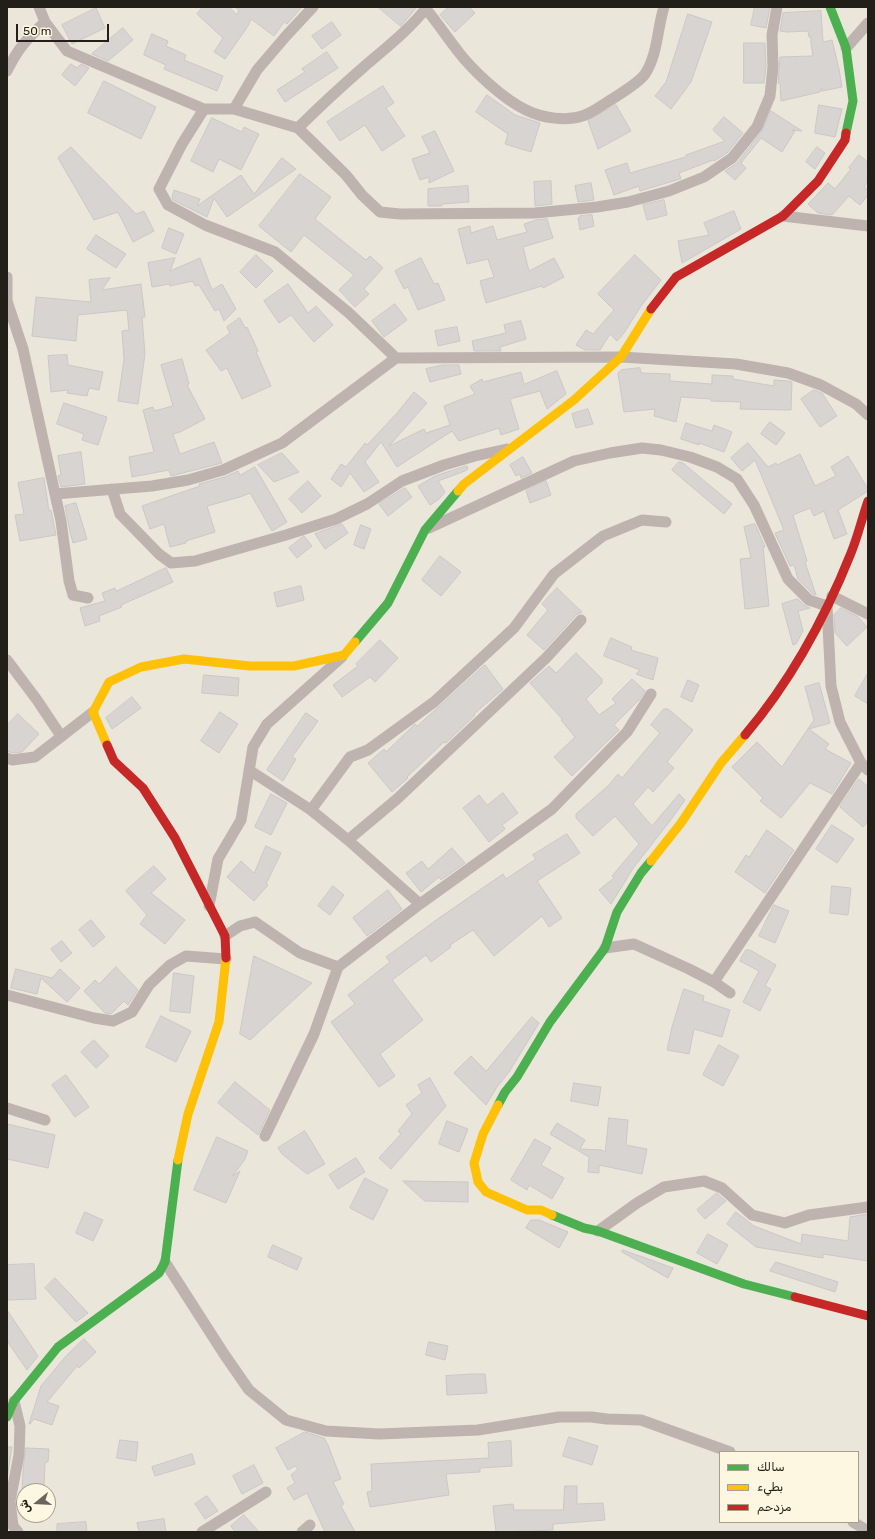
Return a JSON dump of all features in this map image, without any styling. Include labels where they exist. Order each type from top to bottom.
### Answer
[{"type":"main road","points":[[7,1417],[14,1401],[58,1347],[159,1273],[165,1262],[176,1171],[188,1114],[219,1022],[226,959],[225,936],[175,838],[143,788],[114,761],[93,712],[109,682],[141,667],[184,659],[250,666],[294,666],[344,655],[388,603],[425,530],[464,484],[574,400],[621,357],[648,312],[676,277],[784,216],[818,181],[845,140],[853,101],[846,48],[830,7]]},
{"type":"main road","points":[[867,507],[851,553],[830,601],[798,661],[760,717],[721,763],[680,823],[641,872],[617,912],[605,948],[550,1022],[517,1077],[498,1103],[483,1134],[474,1164],[478,1182],[486,1192],[527,1210],[541,1210],[584,1228],[598,1231],[744,1284],[868,1316]]},
{"type":"street","points":[[39,7],[46,22],[67,50],[204,110],[234,109],[298,128],[346,175],[362,195],[380,212],[400,214],[535,213],[597,207],[628,202],[669,191],[704,177],[732,158],[757,126],[770,96],[773,67],[772,35],[777,7]]},
{"type":"street","points":[[298,128],[339,89],[402,34],[426,8],[457,51],[492,86],[510,100],[526,110],[548,117],[569,118],[585,115],[600,107],[644,75],[656,48],[664,7]]},
{"type":"street","points":[[234,109],[257,70],[308,8]]},
{"type":"street","points":[[7,71],[12,59],[25,40],[46,22]]},
{"type":"street","points":[[846,48],[868,23]]},
{"type":"street","points":[[204,110],[182,144],[158,189],[168,205],[205,225],[275,252],[349,313],[396,358]]},
{"type":"street","points":[[784,216],[868,226]]},
{"type":"street","points":[[7,277],[7,301],[23,349],[61,520],[69,581],[73,595],[88,598]]},
{"type":"street","points":[[55,494],[152,486],[188,480],[223,470],[282,443],[396,358],[621,357],[736,364],[788,373],[821,385],[856,404],[868,415]]},
{"type":"street","points":[[425,530],[574,461],[642,448],[661,450],[690,457],[717,467],[737,479],[754,505],[788,579],[809,600],[830,601],[868,614]]},
{"type":"street","points":[[112,489],[120,514],[159,554],[171,563],[195,561],[286,535],[336,518],[367,504],[402,481],[444,465],[475,456],[510,449]]},
{"type":"street","points":[[311,810],[350,757],[368,750],[434,702],[514,628],[554,574],[603,536],[642,520],[666,522]]},
{"type":"street","points":[[714,982],[864,766],[840,722],[831,686],[830,601]]},
{"type":"street","points":[[348,840],[397,799],[546,658],[581,620]]},
{"type":"street","points":[[209,906],[218,859],[241,820],[254,747],[267,724],[344,655]]},
{"type":"street","points":[[7,660],[37,700],[61,736]]},
{"type":"street","points":[[265,1136],[314,1034],[338,967],[420,904],[552,810],[627,732],[651,694]]},
{"type":"street","points":[[7,758],[12,760],[35,757],[93,712]]},
{"type":"street","points":[[250,770],[311,810],[348,840],[420,904]]},
{"type":"street","points":[[225,936],[240,926],[254,922],[300,953],[338,967]]},
{"type":"street","points":[[605,948],[634,944],[714,982],[730,993]]},
{"type":"street","points":[[7,995],[94,1018],[113,1021],[132,1012],[149,985],[170,965],[186,956],[226,959]]},
{"type":"street","points":[[7,1108],[45,1120]]},
{"type":"street","points":[[598,1231],[637,1203],[664,1187],[704,1181],[722,1188],[752,1215],[785,1223],[810,1216],[868,1207]]},
{"type":"street","points":[[165,1262],[249,1390],[286,1420],[326,1431],[378,1434],[478,1430],[559,1417],[641,1420],[727,1451]]},
{"type":"street","points":[[14,1401],[20,1426],[19,1455],[10,1501],[13,1526],[18,1532]]},
{"type":"street","points":[[202,1532],[266,1492]]},
{"type":"street","points":[[855,1523],[868,1531]]},
{"type":"building","points":[[203,7],[229,7],[237,15],[239,10],[235,7],[302,7],[287,24],[284,22],[274,36],[251,19],[248,26],[225,59],[214,52],[223,38],[197,14]]},
{"type":"building","points":[[378,7],[417,7],[401,26]]},
{"type":"building","points":[[449,7],[469,7],[475,13],[455,32],[440,15]]},
{"type":"building","points":[[755,7],[770,7],[766,28],[751,25]]},
{"type":"building","points":[[96,8],[105,28],[72,44],[62,25]]},
{"type":"building","points":[[821,11],[823,42],[832,40],[842,87],[822,91],[822,88],[820,92],[781,101],[780,83],[778,83],[780,57],[813,56],[811,37],[809,37],[808,31],[780,31],[783,13]]},
{"type":"building","points":[[688,14],[712,22],[691,82],[671,109],[655,96],[666,82]]},
{"type":"building","points":[[332,22],[341,35],[322,49],[312,36]]},
{"type":"building","points":[[123,28],[133,40],[108,61],[92,54]]},
{"type":"building","points":[[152,34],[168,41],[166,46],[186,55],[184,60],[223,76],[217,91],[164,69],[166,65],[144,55]]},
{"type":"building","points":[[744,43],[765,43],[766,67],[764,83],[744,83]]},
{"type":"building","points":[[327,52],[338,68],[285,102],[277,90],[305,72],[302,69]]},
{"type":"building","points":[[71,64],[77,68],[81,64],[89,68],[75,86],[62,75]]},
{"type":"building","points":[[104,81],[156,107],[141,139],[88,113]]},
{"type":"building","points":[[383,86],[394,103],[386,108],[405,136],[382,151],[365,125],[340,141],[327,122]]},
{"type":"building","points":[[487,95],[515,115],[540,123],[531,152],[505,144],[508,134],[476,112]]},
{"type":"building","points":[[616,105],[631,131],[598,149],[588,121]]},
{"type":"building","points":[[819,105],[842,109],[835,137],[815,133]]},
{"type":"building","points":[[771,111],[802,131],[792,130],[795,131],[782,152],[761,138],[741,163],[746,168],[735,180],[725,171],[737,163],[762,131]]},
{"type":"building","points":[[724,117],[743,133],[727,153],[714,161],[713,160],[679,173],[681,179],[640,191],[639,186],[614,195],[605,170],[627,163],[630,173],[686,157],[686,155],[725,141],[713,130]]},
{"type":"building","points":[[212,118],[242,132],[244,127],[259,134],[241,170],[219,159],[213,172],[191,161]]},
{"type":"building","points":[[435,131],[454,171],[429,183],[429,177],[420,180],[412,159],[430,153],[422,137]]},
{"type":"building","points":[[71,147],[136,214],[144,211],[154,231],[133,242],[118,212],[94,220],[58,158]]},
{"type":"building","points":[[817,147],[825,153],[815,169],[806,162]]},
{"type":"building","points":[[859,155],[868,162],[868,181],[864,187],[868,190],[868,195],[860,205],[849,196],[832,215],[818,213],[808,204],[828,183],[835,189],[851,169],[849,168]]},
{"type":"building","points":[[282,158],[296,169],[227,217],[214,198],[207,217],[173,200],[172,197],[174,190],[200,199],[197,206],[241,175],[254,194]]},
{"type":"building","points":[[300,174],[331,197],[315,219],[366,260],[370,256],[383,268],[364,289],[369,294],[355,307],[339,290],[354,275],[304,235],[291,252],[259,226]]},
{"type":"building","points":[[551,181],[552,204],[535,206],[534,182]]},
{"type":"building","points":[[591,183],[594,200],[578,202],[575,186]]},
{"type":"building","points":[[468,186],[469,202],[442,204],[442,206],[428,206],[428,189]]},
{"type":"building","points":[[664,200],[667,215],[647,220],[643,205]]},
{"type":"building","points":[[734,211],[741,229],[682,263],[678,241],[709,235],[704,223]]},
{"type":"building","points":[[592,215],[594,226],[580,230],[578,218],[580,218],[580,216]]},
{"type":"building","points":[[547,219],[553,238],[523,247],[529,271],[554,258],[564,277],[543,288],[542,286],[486,303],[480,281],[494,277],[488,259],[467,264],[458,229],[470,226],[471,233],[493,226],[497,240],[527,232],[524,224],[536,220]]},
{"type":"building","points":[[169,228],[184,234],[176,254],[162,248]]},
{"type":"building","points":[[96,235],[126,254],[116,268],[87,249]]},
{"type":"building","points":[[256,255],[273,271],[256,288],[240,272]]},
{"type":"building","points":[[635,255],[661,280],[617,341],[610,334],[600,350],[585,350],[576,345],[586,330],[593,334],[614,310],[598,294]]},
{"type":"building","points":[[175,258],[170,271],[200,258],[212,290],[222,284],[236,309],[224,321],[219,309],[215,311],[199,285],[195,286],[193,281],[170,286],[170,284],[152,287],[148,263]]},
{"type":"building","points":[[421,258],[434,284],[438,283],[445,300],[418,310],[408,287],[404,289],[395,271]]},
{"type":"building","points":[[110,278],[102,290],[141,284],[145,317],[142,317],[145,354],[138,404],[118,401],[124,359],[122,331],[129,330],[127,310],[78,315],[76,341],[32,336],[36,297],[91,302],[89,280]]},
{"type":"building","points":[[288,284],[308,313],[316,306],[333,325],[314,342],[291,315],[279,323],[264,301]]},
{"type":"building","points":[[395,304],[407,320],[384,337],[372,321]]},
{"type":"building","points":[[240,318],[245,328],[247,327],[258,351],[256,352],[271,386],[242,399],[227,368],[221,371],[206,350],[230,333],[227,327]]},
{"type":"building","points":[[521,321],[526,339],[500,347],[501,351],[474,351],[472,341],[506,333],[504,325]]},
{"type":"building","points":[[457,327],[460,341],[438,346],[435,331]]},
{"type":"building","points":[[67,355],[68,365],[103,372],[99,390],[89,388],[87,396],[67,393],[68,390],[51,392],[48,356]]},
{"type":"building","points":[[182,359],[189,384],[187,385],[205,419],[173,434],[180,454],[214,442],[222,463],[171,476],[169,470],[132,477],[129,457],[154,452],[143,410],[153,407],[154,411],[173,406],[161,365]]},
{"type":"building","points":[[443,365],[459,365],[461,374],[430,382],[426,369]]},
{"type":"building","points":[[640,368],[641,373],[670,374],[670,381],[712,384],[712,375],[733,376],[733,379],[774,386],[774,380],[789,381],[792,382],[791,410],[740,409],[741,402],[711,401],[711,399],[681,397],[676,422],[654,416],[655,409],[624,412],[618,373],[621,370]]},
{"type":"building","points":[[557,371],[566,394],[547,409],[540,391],[510,399],[519,429],[501,435],[499,428],[459,441],[452,431],[397,467],[381,442],[365,462],[379,482],[364,492],[350,473],[341,487],[331,479],[341,464],[346,467],[365,443],[367,445],[397,413],[414,392],[427,403],[389,446],[424,429],[426,433],[450,425],[444,406],[475,394],[470,386],[482,379],[483,382],[521,372],[524,384]]},
{"type":"building","points":[[814,390],[822,393],[837,416],[820,427],[801,399]]},
{"type":"building","points":[[64,403],[107,417],[98,445],[82,440],[84,434],[57,424]]},
{"type":"building","points":[[588,409],[593,424],[576,428],[572,414]]},
{"type":"building","points":[[770,422],[785,433],[776,445],[761,434]]},
{"type":"building","points":[[686,423],[712,431],[714,425],[732,432],[724,452],[699,443],[699,445],[681,439]]},
{"type":"building","points":[[748,443],[768,467],[776,463],[777,465],[800,454],[815,486],[836,476],[831,467],[848,456],[868,489],[868,491],[838,510],[847,534],[834,539],[824,511],[814,516],[810,508],[793,515],[807,561],[805,562],[816,595],[813,594],[798,579],[794,565],[790,566],[775,533],[784,530],[755,460],[742,471],[731,458]]},
{"type":"building","points":[[81,452],[85,484],[61,487],[58,476],[61,475],[58,456]]},
{"type":"building","points":[[282,453],[299,472],[274,482],[258,465]]},
{"type":"building","points":[[523,457],[532,473],[521,478],[520,474],[516,476],[510,465]]},
{"type":"building","points":[[679,462],[683,463],[732,504],[724,514],[672,470]]},
{"type":"building","points":[[467,466],[468,469],[465,471],[438,481],[445,492],[438,500],[430,505],[418,486],[435,476]]},
{"type":"building","points":[[255,467],[287,522],[272,531],[250,493],[207,506],[215,532],[186,541],[186,543],[170,547],[164,524],[150,529],[142,506],[238,471],[240,475]]},
{"type":"building","points":[[44,478],[49,511],[51,510],[56,535],[20,541],[15,515],[24,514],[18,483]]},
{"type":"building","points":[[308,481],[321,496],[302,513],[289,499]]},
{"type":"building","points":[[546,481],[551,495],[530,503],[526,491]]},
{"type":"building","points":[[405,488],[412,497],[388,516],[379,504]]},
{"type":"building","points":[[76,503],[87,539],[73,543],[65,506]]},
{"type":"building","points":[[342,524],[348,533],[325,549],[315,534]]},
{"type":"building","points":[[755,524],[765,547],[763,547],[769,606],[745,609],[740,559],[751,558],[744,527]]},
{"type":"building","points":[[361,525],[371,529],[364,549],[354,545]]},
{"type":"building","points":[[304,536],[312,546],[297,558],[289,548]]},
{"type":"building","points":[[440,556],[461,572],[441,596],[422,580]]},
{"type":"building","points":[[166,568],[173,582],[121,605],[122,607],[99,616],[100,621],[85,626],[80,608],[105,601],[102,593],[115,588],[116,591]]},
{"type":"building","points":[[301,586],[304,600],[277,607],[274,593]]},
{"type":"building","points":[[557,588],[582,612],[576,615],[544,650],[527,635],[548,610],[542,604]]},
{"type":"building","points":[[798,599],[810,608],[798,611],[803,631],[796,644],[793,645],[782,604]]},
{"type":"building","points":[[841,608],[857,616],[867,627],[847,646],[835,633],[834,615]]},
{"type":"building","points":[[611,638],[632,647],[631,650],[658,658],[653,680],[636,674],[640,670],[604,656]]},
{"type":"building","points":[[380,640],[398,658],[375,682],[370,677],[342,697],[333,685],[358,666],[356,664]]},
{"type":"building","points":[[576,653],[602,679],[602,683],[586,699],[599,715],[616,703],[612,699],[632,679],[645,691],[640,699],[614,725],[619,730],[572,776],[554,757],[575,737],[561,720],[562,719],[530,683],[549,666],[556,673]]},
{"type":"building","points":[[485,665],[503,689],[474,714],[475,715],[446,743],[444,742],[392,792],[368,763],[384,749],[386,752],[415,724],[417,726]]},
{"type":"building","points":[[868,673],[868,704],[855,696]]},
{"type":"building","points":[[204,675],[239,678],[238,696],[202,693]]},
{"type":"building","points":[[688,680],[699,685],[692,702],[681,697]]},
{"type":"building","points":[[819,683],[830,723],[809,729],[829,744],[825,749],[851,763],[832,794],[810,783],[781,818],[760,801],[763,798],[732,767],[757,742],[782,767],[814,720],[805,687]]},
{"type":"building","points":[[132,697],[141,708],[112,729],[106,718]]},
{"type":"building","points":[[664,709],[668,709],[693,730],[667,762],[674,768],[653,792],[648,787],[633,804],[652,826],[679,794],[685,800],[634,867],[611,904],[599,890],[614,878],[612,876],[639,844],[615,816],[593,836],[576,818],[576,814],[609,785],[618,774],[622,778],[660,733],[651,725]]},
{"type":"building","points":[[220,712],[238,724],[219,753],[201,741]]},
{"type":"building","points":[[306,713],[318,721],[292,757],[296,759],[283,781],[267,770]]},
{"type":"building","points":[[18,714],[39,734],[22,752],[13,753],[7,751],[7,725]]},
{"type":"building","points":[[859,779],[868,787],[868,822],[863,827],[840,807]]},
{"type":"building","points":[[503,793],[518,813],[502,825],[505,829],[489,842],[463,808],[479,795],[487,805]]},
{"type":"building","points":[[271,794],[287,803],[271,835],[255,827]]},
{"type":"building","points":[[832,825],[854,839],[837,863],[816,849]]},
{"type":"building","points":[[767,830],[794,850],[765,893],[735,872],[746,855],[749,857]]},
{"type":"building","points":[[567,834],[580,853],[537,881],[562,918],[549,927],[542,916],[494,956],[473,930],[450,945],[451,947],[431,962],[426,955],[392,980],[423,1020],[380,1054],[395,1076],[379,1087],[331,1022],[355,1004],[348,995],[390,962],[386,957],[439,918],[503,874],[506,879],[536,859],[533,855]]},
{"type":"building","points":[[266,846],[281,853],[266,884],[268,885],[254,901],[227,877],[241,861],[254,873]]},
{"type":"building","points":[[452,848],[465,863],[441,880],[439,877],[421,892],[406,873],[422,861],[428,869]]},
{"type":"building","points":[[154,866],[166,879],[151,893],[185,920],[165,944],[140,924],[147,915],[126,891]]},
{"type":"building","points":[[333,886],[344,895],[330,915],[318,906]]},
{"type":"building","points":[[832,886],[851,888],[848,915],[830,913]]},
{"type":"building","points":[[388,890],[402,909],[367,936],[353,918]]},
{"type":"building","points":[[774,905],[789,911],[775,943],[759,936]]},
{"type":"building","points":[[91,920],[105,937],[93,947],[79,930]]},
{"type":"building","points":[[62,941],[72,953],[61,962],[51,949]]},
{"type":"building","points":[[746,950],[750,950],[776,965],[765,986],[771,989],[760,1011],[743,1002],[759,971],[740,961]]},
{"type":"building","points":[[254,956],[312,983],[250,1040],[240,1034]]},
{"type":"building","points":[[116,967],[138,990],[128,1005],[124,1001],[111,1014],[105,1013],[84,991],[95,980],[99,984]]},
{"type":"building","points":[[16,969],[52,978],[60,969],[80,988],[67,1002],[41,978],[37,994],[11,988]]},
{"type":"building","points":[[174,973],[194,976],[190,1013],[170,1011]]},
{"type":"building","points":[[684,989],[704,996],[703,1001],[730,1010],[722,1037],[694,1029],[689,1054],[667,1050],[672,1027]]},
{"type":"building","points":[[161,1016],[191,1031],[176,1062],[146,1047]]},
{"type":"building","points":[[532,1017],[539,1023],[509,1072],[497,1087],[486,1105],[454,1073],[471,1056],[486,1071]]},
{"type":"building","points":[[94,1040],[109,1056],[96,1068],[81,1052]]},
{"type":"building","points":[[719,1045],[739,1056],[723,1086],[703,1075]]},
{"type":"building","points":[[66,1075],[89,1107],[75,1117],[52,1085]]},
{"type":"building","points":[[430,1078],[446,1106],[391,1169],[379,1158],[401,1134],[398,1131],[412,1114],[406,1105],[422,1093],[418,1085]]},
{"type":"building","points":[[235,1082],[270,1110],[258,1135],[218,1103]]},
{"type":"building","points":[[574,1083],[601,1087],[598,1106],[571,1101]]},
{"type":"building","points":[[609,1118],[628,1120],[626,1145],[647,1149],[642,1174],[599,1165],[599,1173],[588,1172],[589,1157],[550,1134],[557,1123],[585,1140],[580,1149],[602,1150],[605,1152]]},
{"type":"building","points":[[447,1121],[468,1129],[459,1152],[439,1144]]},
{"type":"building","points":[[7,1124],[55,1135],[48,1168],[7,1159]]},
{"type":"building","points":[[305,1131],[325,1164],[307,1174],[282,1154],[278,1148]]},
{"type":"building","points":[[217,1137],[248,1151],[244,1161],[232,1176],[240,1171],[226,1203],[194,1190]]},
{"type":"building","points":[[535,1139],[551,1148],[541,1165],[564,1178],[552,1199],[529,1185],[527,1190],[511,1180]]},
{"type":"building","points":[[356,1158],[365,1172],[338,1189],[329,1175]]},
{"type":"building","points":[[365,1178],[388,1190],[373,1220],[350,1208]]},
{"type":"building","points":[[403,1181],[468,1182],[468,1202],[425,1201]]},
{"type":"building","points":[[717,1193],[726,1201],[705,1219],[697,1210]]},
{"type":"building","points":[[85,1212],[103,1220],[93,1241],[76,1233]]},
{"type":"building","points":[[736,1212],[754,1226],[801,1244],[802,1234],[848,1241],[850,1217],[868,1214],[868,1261],[823,1254],[823,1258],[756,1247],[727,1224]]},
{"type":"building","points":[[531,1220],[539,1220],[568,1232],[559,1248],[526,1228]]},
{"type":"building","points":[[708,1234],[728,1245],[717,1264],[697,1253]]},
{"type":"building","points":[[273,1245],[302,1258],[297,1270],[268,1257]]},
{"type":"building","points":[[623,1250],[673,1268],[668,1278],[622,1252]]},
{"type":"building","points":[[776,1262],[838,1282],[835,1292],[770,1271]]},
{"type":"building","points":[[34,1264],[36,1299],[7,1300],[7,1265]]},
{"type":"building","points":[[55,1278],[88,1313],[76,1322],[45,1288]]},
{"type":"building","points":[[7,1310],[38,1356],[27,1370],[7,1341]]},
{"type":"building","points":[[84,1339],[96,1352],[79,1368],[77,1366],[47,1402],[59,1406],[52,1425],[34,1419],[29,1424],[41,1386],[66,1356]]},
{"type":"building","points":[[429,1342],[448,1346],[445,1360],[426,1355]]},
{"type":"building","points":[[485,1374],[487,1393],[447,1395],[446,1376]]},
{"type":"building","points":[[305,1432],[324,1438],[328,1445],[341,1479],[333,1482],[344,1504],[341,1506],[355,1532],[325,1532],[307,1493],[294,1500],[287,1488],[295,1483],[291,1475],[298,1469],[295,1466],[288,1470],[276,1448]]},
{"type":"building","points":[[569,1437],[598,1446],[592,1465],[563,1456]]},
{"type":"building","points":[[120,1440],[138,1442],[136,1461],[117,1458]]},
{"type":"building","points":[[511,1441],[512,1466],[480,1468],[480,1472],[446,1474],[449,1495],[370,1507],[367,1492],[372,1491],[371,1464],[489,1458],[488,1443]]},
{"type":"building","points":[[7,1447],[12,1447],[7,1479]]},
{"type":"building","points":[[26,1448],[49,1449],[48,1462],[45,1462],[44,1483],[22,1483]]},
{"type":"building","points":[[192,1454],[195,1464],[155,1476],[152,1467]]},
{"type":"building","points":[[254,1465],[263,1483],[242,1494],[233,1476]]},
{"type":"building","points":[[565,1486],[577,1486],[577,1504],[603,1503],[605,1520],[553,1524],[553,1530],[496,1532],[493,1506],[513,1504],[514,1510],[563,1510]]},
{"type":"building","points":[[207,1496],[218,1511],[205,1519],[195,1504]]},
{"type":"building","points":[[244,1515],[259,1532],[235,1532],[231,1526]]},
{"type":"building","points":[[164,1519],[166,1532],[139,1532],[137,1523]]},
{"type":"building","points":[[86,1522],[87,1532],[57,1532],[57,1524]]},
{"type":"traffic: fast","points":[[830,7],[846,48],[853,101],[846,133]]},
{"type":"traffic: fast","points":[[355,642],[388,603],[425,530],[458,491]]},
{"type":"traffic: fast","points":[[498,1105],[505,1092],[517,1077],[550,1022],[605,948],[617,912],[641,873],[651,861]]},
{"type":"traffic: fast","points":[[7,1417],[14,1401],[58,1347],[159,1273],[165,1262],[178,1160]]},
{"type":"traffic: fast","points":[[552,1215],[584,1228],[598,1231],[744,1284],[795,1297]]},
{"type":"traffic: slow","points":[[458,491],[464,484],[574,400],[621,357],[651,309]]},
{"type":"traffic: slow","points":[[107,745],[93,712],[109,682],[141,667],[184,659],[250,666],[294,666],[344,655],[355,642]]},
{"type":"traffic: slow","points":[[651,861],[681,823],[721,763],[745,735]]},
{"type":"traffic: slow","points":[[178,1160],[188,1114],[219,1022],[226,958]]},
{"type":"traffic: slow","points":[[498,1105],[483,1134],[474,1163],[478,1182],[486,1192],[527,1210],[541,1210],[552,1215]]},
{"type":"traffic: jam","points":[[651,309],[676,277],[783,216],[818,181],[845,140],[846,133]]},
{"type":"traffic: jam","points":[[745,735],[777,693],[818,625],[851,553],[868,501]]},
{"type":"traffic: jam","points":[[107,745],[114,761],[143,788],[175,838],[225,936],[226,958]]},
{"type":"traffic: jam","points":[[795,1297],[868,1316]]}]
